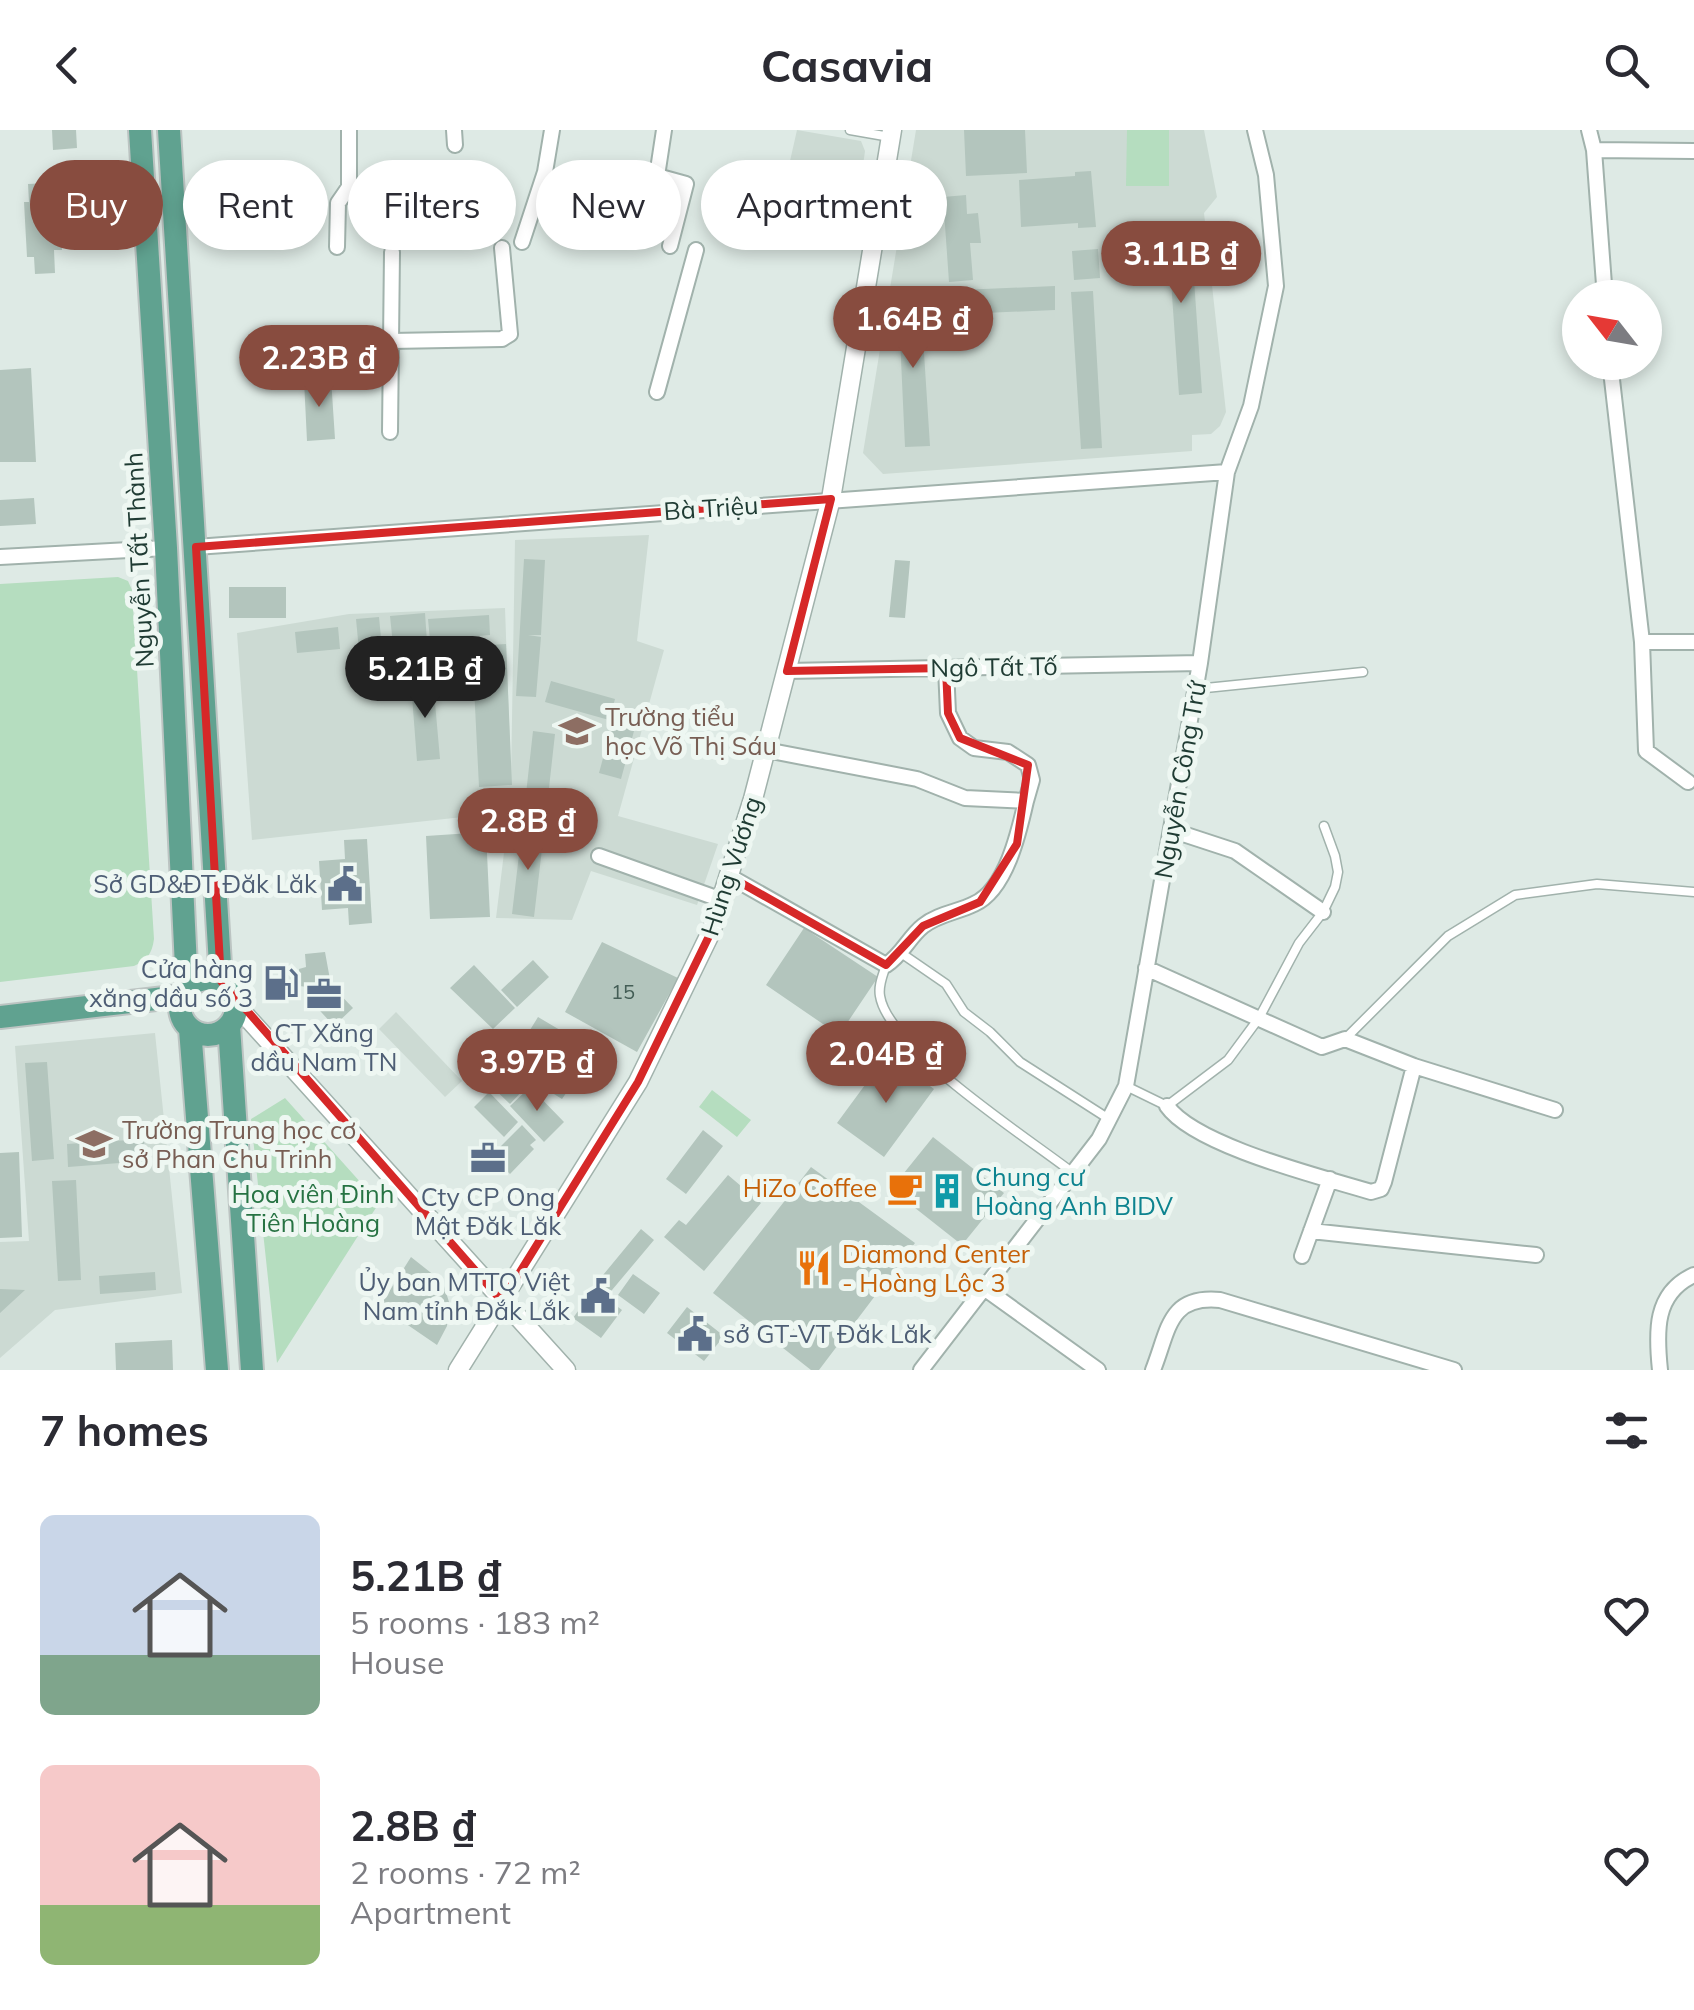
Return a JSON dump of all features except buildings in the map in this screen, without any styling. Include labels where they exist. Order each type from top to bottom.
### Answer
[{"type":"main road","name":"Nguyễn Tất Thành","points":[[140,130],[166,548],[185,992]]},
{"type":"main road","points":[[169,130],[221,981]]},
{"type":"main road","points":[[166,548],[196,547]]},
{"type":"main road","points":[[0,1017],[185,992],[202,979],[221,981],[232,992],[252,1370]]},
{"type":"main road","points":[[185,992],[181,1014],[190,1028],[217,1370]]},
{"type":"main road","points":[[190,1028],[208,1035],[233,1016]]},
{"type":"street","points":[[336,247],[338,203],[349,187],[349,130]]},
{"type":"street","points":[[522,242],[545,172],[552,130]]},
{"type":"street","points":[[659,160],[664,130]]},
{"type":"street","name":"Nguyễn Công Trứ","points":[[921,1370],[1099,1139],[1126,1086],[1196,689],[1226,472],[1252,406],[1276,286],[1266,175],[1255,130]]},
{"type":"street","points":[[1589,130],[1594,150],[1604,280]]},
{"type":"street","name":"Hùng Vương","points":[[458,1370],[638,1082],[711,932],[766,750],[830,499],[891,133]]},
{"type":"street","points":[[1594,150],[1694,151]]},
{"type":"street","points":[[681,183],[686,184],[681,203]]},
{"type":"street","points":[[391,340],[502,339],[510,334],[502,250]]},
{"type":"street","points":[[657,392],[696,250]]},
{"type":"street","points":[[390,432],[392,252]]},
{"type":"street","points":[[1612,380],[1642,642],[1646,751],[1688,782]]},
{"type":"street","name":"Bà Triệu","points":[[196,547],[1226,472]]},
{"type":"street","points":[[0,557],[166,548]]},
{"type":"street","points":[[1642,642],[1694,642]]},
{"type":"street","name":"Ngô Tất Tố","points":[[787,671],[1200,662]]},
{"type":"street","points":[[729,876],[886,965],[902,953],[923,926],[980,902],[997,882],[1017,844],[1032,780],[1028,765],[1008,752],[974,748],[960,738],[948,713],[946,668]]},
{"type":"street","points":[[766,750],[918,778],[965,798],[1026,801]]},
{"type":"street","points":[[1171,830],[1235,851],[1323,912]]},
{"type":"street","points":[[599,856],[722,900]]},
{"type":"street","points":[[1146,968],[1322,1047],[1345,1040],[1556,1110]]},
{"type":"street","points":[[233,1016],[566,1370]]},
{"type":"street","points":[[1167,1106],[1176,1119],[1251,1156],[1371,1192],[1380,1188],[1392,1158],[1414,1066]]},
{"type":"street","points":[[1302,1256],[1330,1179]]},
{"type":"street","points":[[1311,1230],[1536,1255]]},
{"type":"street","points":[[1660,1370],[1656,1336],[1660,1310],[1683,1280],[1694,1275]]},
{"type":"street","points":[[984,1288],[1098,1370]]},
{"type":"street","points":[[1152,1370],[1176,1312],[1186,1302],[1204,1298],[1454,1370]]},
{"type":"lane","points":[[850,130],[891,133]]},
{"type":"lane","points":[[1196,689],[1363,672]]},
{"type":"lane","points":[[1126,1086],[1167,1106],[1228,1060],[1259,1018],[1336,888],[1335,856],[1324,826]]},
{"type":"lane","points":[[1345,1040],[1448,936],[1515,896],[1597,884],[1694,892]]},
{"type":"lane","points":[[902,953],[946,984],[964,1012],[1020,1062],[1109,1119]]},
{"type":"lane","points":[[886,965],[880,996],[894,1028],[932,1066],[1073,1172]]},
{"type":"highlighted area","points":[[831,499],[787,671],[946,668],[948,713],[960,738],[1028,765],[1017,844],[980,902],[923,926],[886,965],[729,876],[711,932],[638,1082],[502,1301],[221,981],[196,547]]},
{"type":"shaded area","points":[[797,130],[861,141],[865,151],[864,160],[790,160]]},
{"type":"shaded area","points":[[916,130],[1204,130],[1217,197],[1204,213],[1226,412],[1220,426],[1211,434],[1192,435],[1192,451],[883,474],[863,453],[896,250],[947,250],[947,160],[911,160]]},
{"type":"shaded area","points":[[649,535],[637,641],[664,650],[618,816],[718,844],[697,905],[591,871],[572,920],[496,918],[509,812],[252,840],[237,633],[349,614],[505,608],[511,778],[515,540]]},
{"type":"shaded area","points":[[396,1012],[462,1081],[445,1097],[379,1029]]},
{"type":"shaded area","name":"Trường Trung học cơ sở Phan Chu Trinh","points":[[155,1033],[182,1293],[55,1310],[0,1358],[0,1242],[29,1241],[15,1046]]},
{"type":"green space","points":[[1127,130],[1169,130],[1169,186],[1126,186]]},
{"type":"green space","points":[[118,577],[128,581],[132,590],[152,949],[146,959],[134,966],[0,982],[0,584]]},
{"type":"green space","points":[[712,1090],[751,1120],[737,1137],[699,1107]]},
{"type":"green space","name":"Hoa viên Đinh Tiên Hoàng","points":[[285,1098],[379,1203],[277,1363],[251,1119]]},
{"type":"place","name":"Trường tiểu học Võ Thị Sáu","points":[[577,731]]},
{"type":"place","name":"Sở GD&ĐT Đăk Lăk","points":[[345,884]]},
{"type":"place","name":"Cửa hàng xăng dầu số 3","points":[[281,983]]},
{"type":"place","name":"CT Xăng dầu Nam TN","points":[[324,994]]},
{"type":"place","name":"Trường Trung học cơ sở Phan Chu Trinh","points":[[94,1144]]},
{"type":"place","name":"Cty CP Ong Mật Đăk Lăk","points":[[488,1158]]},
{"type":"place","name":"HiZo Coffee","points":[[905,1188]]},
{"type":"place","name":"Chung cư Hoàng Anh BIDV","points":[[947,1191]]},
{"type":"place","name":"Diamond Center - Hoàng Lộc 3","points":[[814,1268]]},
{"type":"place","name":"Ủy ban MTTQ Việt Nam tỉnh Đắk Lắk","points":[[598,1296]]},
{"type":"place","name":"sở GT-VT Đăk Lăk","points":[[695,1334]]}]
